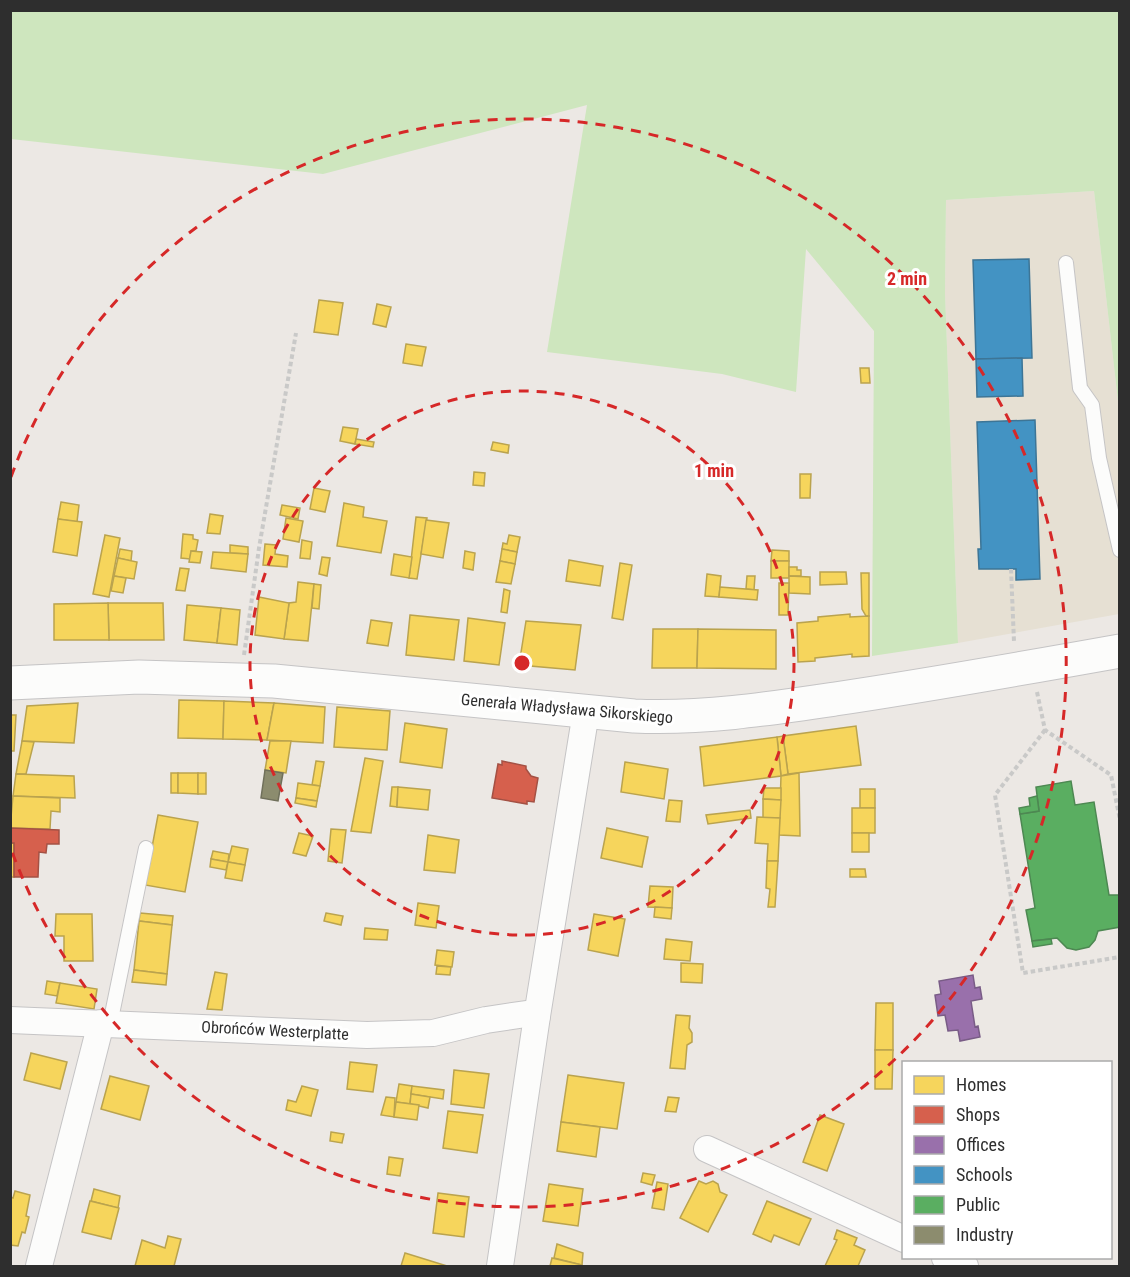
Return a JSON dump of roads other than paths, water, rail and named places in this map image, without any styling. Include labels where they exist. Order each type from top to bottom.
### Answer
[{"type":"street","name":"Generała Władysława Sikorskiego","points":[[10,683],[139,677],[242,679],[365,688],[586,712],[672,718],[710,716],[905,688],[1119,651]]},
{"type":"street","points":[[500,1266],[586,712]]},
{"type":"street","name":"Obrońców Westerplatte","points":[[10,1020],[367,1035],[433,1033],[486,1020],[525,1014],[537,1016]]},
{"type":"street","points":[[39,1266],[105,1024]]},
{"type":"street","points":[[707,1149],[902,1239]]},
{"type":"street","points":[[949,1259],[965,1266]]},
{"type":"lane","points":[[1066,263],[1080,388],[1092,405],[1099,458],[1119,550]]},
{"type":"lane","points":[[105,1024],[146,848]]}]
